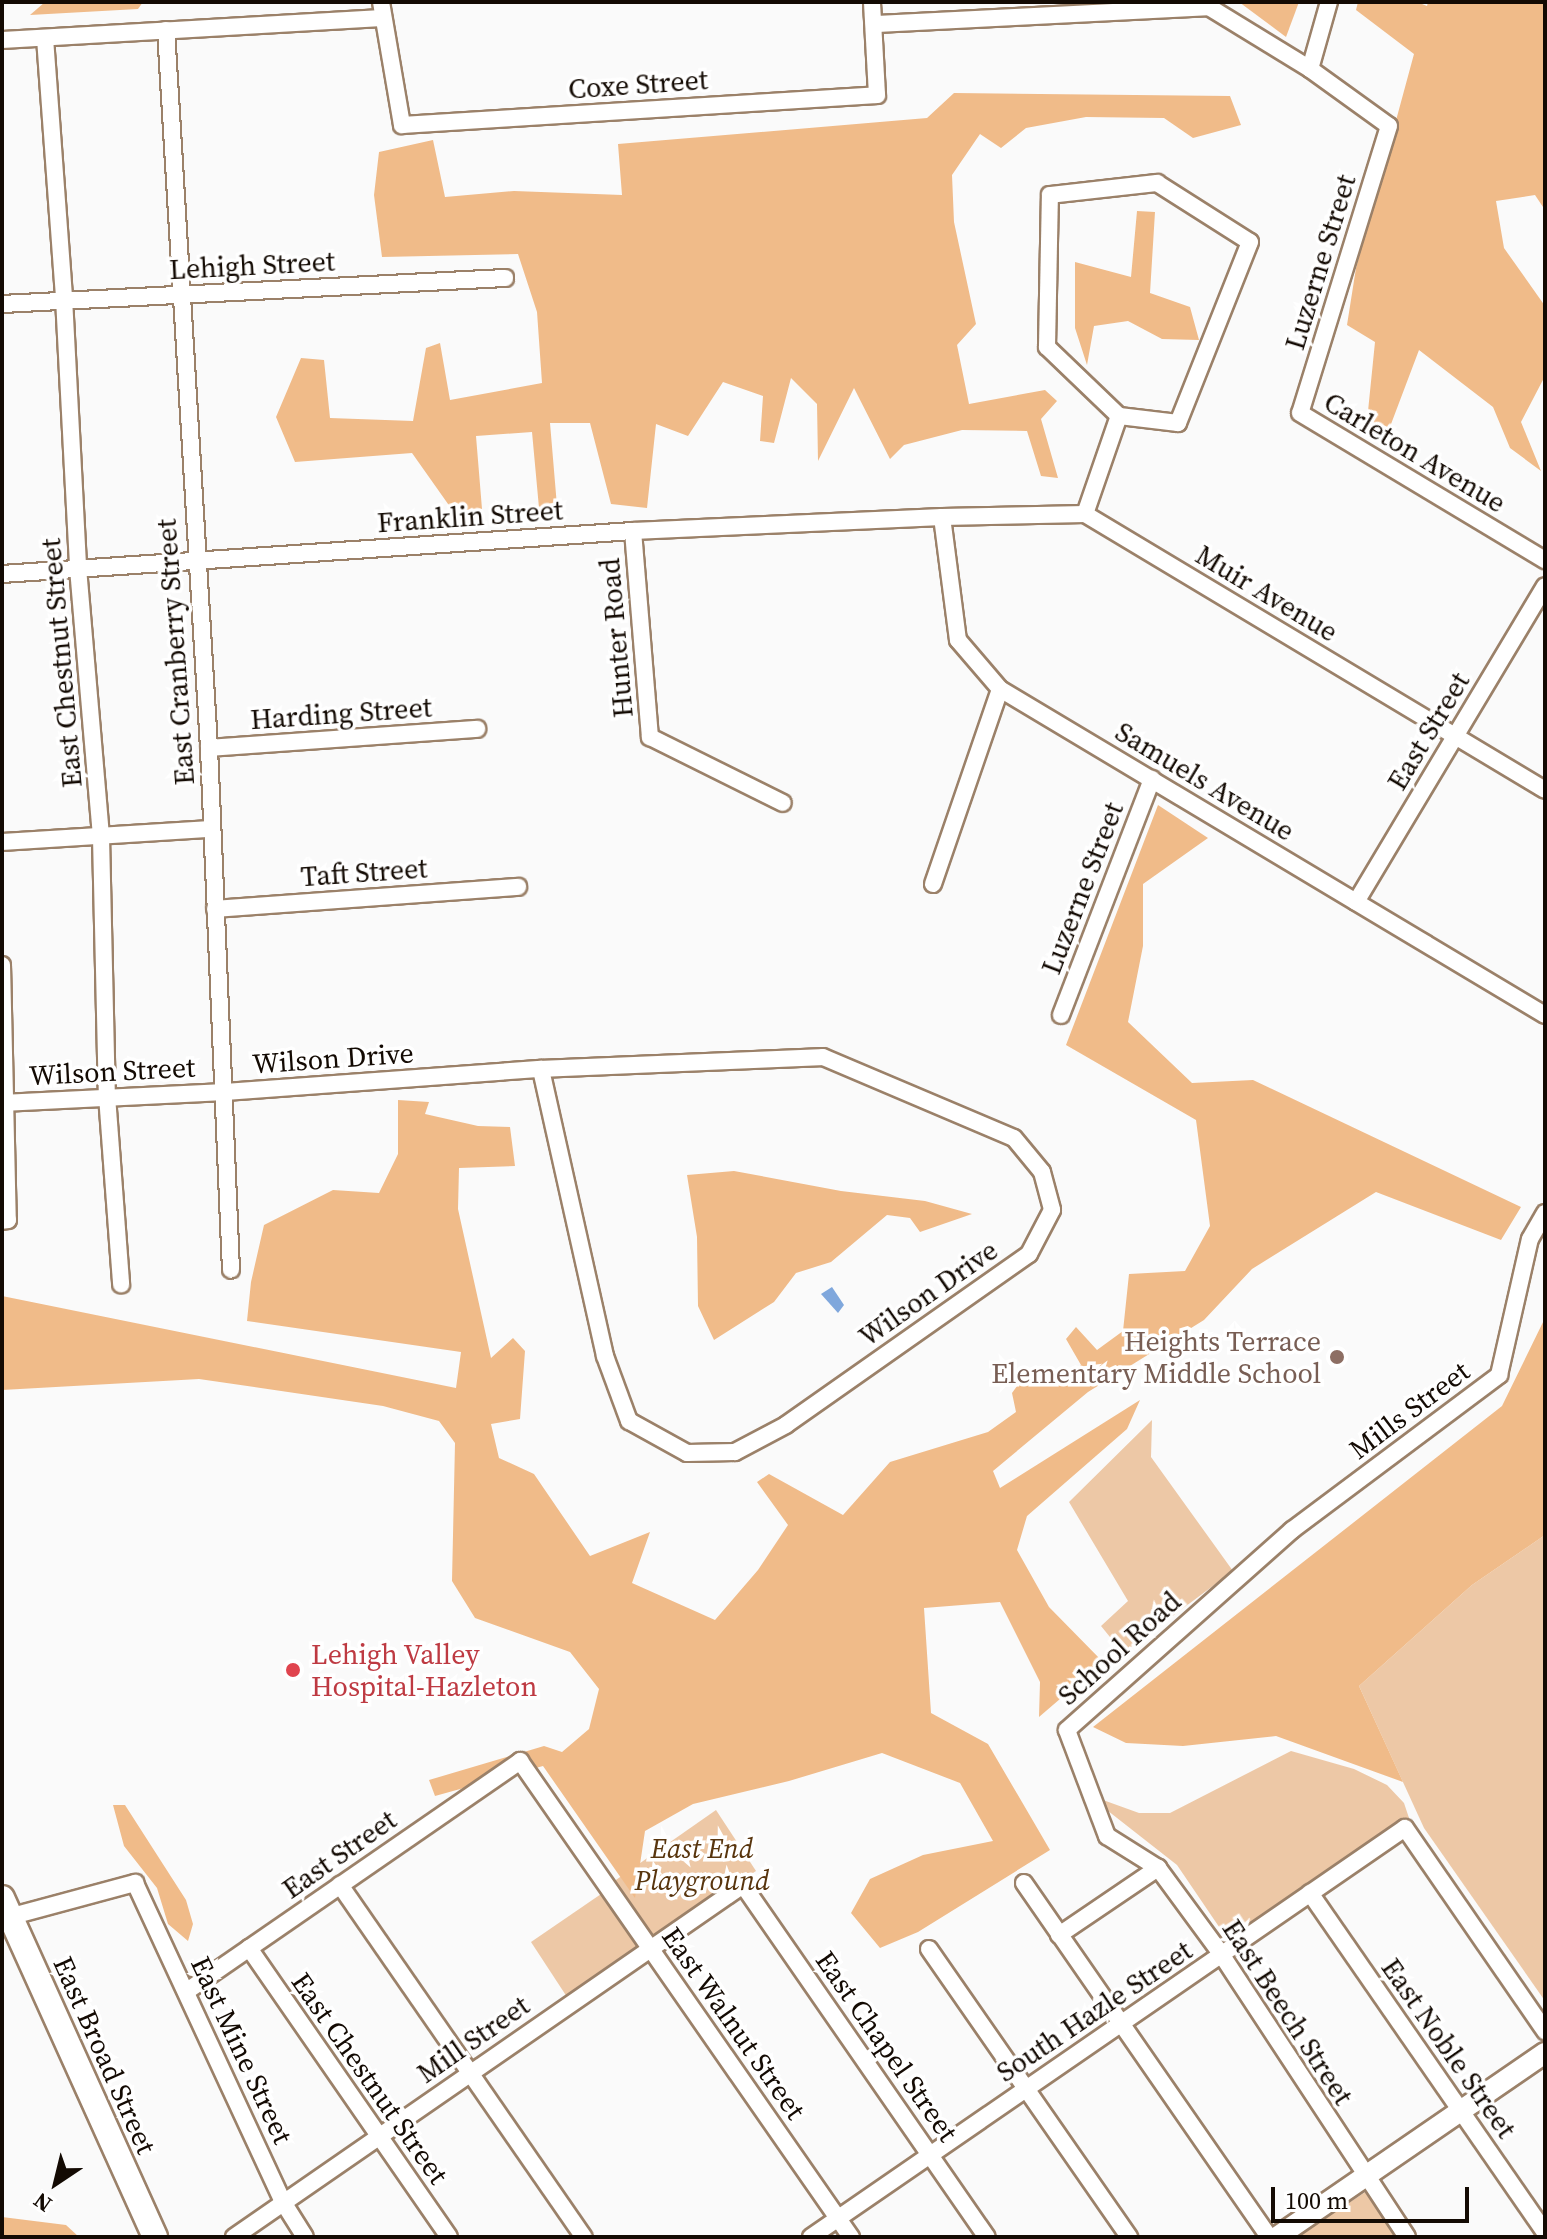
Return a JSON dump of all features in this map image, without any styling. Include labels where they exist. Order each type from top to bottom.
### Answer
[{"type":"highway","name":"East Broad Street","points":[[6,1907],[155,2237]]},
{"type":"main road","points":[[1277,2237],[1545,2053]]},
{"type":"street","points":[[872,2],[875,24],[1209,7],[1310,69],[1329,2]]},
{"type":"street","points":[[2,40],[166,30],[382,10]]},
{"type":"street","name":"Coxe Street","points":[[382,10],[402,125],[877,95],[875,24]]},
{"type":"street","name":"East Cranberry Street","points":[[166,30],[209,748],[231,1270]]},
{"type":"street","name":"East Chestnut Street","points":[[45,38],[64,298],[78,568],[101,837],[107,1096],[121,1284]]},
{"type":"street","name":"Luzerne Street","points":[[1300,413],[1389,126],[1310,69]]},
{"type":"street","points":[[1157,183],[1250,242],[1178,423],[1119,416],[1047,347],[1050,195],[1157,183]]},
{"type":"street","name":"Lehigh Street","points":[[2,304],[64,298],[505,278]]},
{"type":"street","name":"Carleton Avenue","points":[[1300,413],[1545,560]]},
{"type":"street","points":[[942,517],[1085,514],[1119,416]]},
{"type":"street","name":"Muir Avenue","points":[[1085,514],[1545,790]]},
{"type":"street","name":"Franklin Street","points":[[2,574],[633,531],[942,517]]},
{"type":"street","name":"Samuels Avenue","points":[[942,517],[958,640],[1000,689],[1545,1015]]},
{"type":"street","name":"Hunter Road","points":[[633,531],[650,737],[783,803]]},
{"type":"street","name":"East Street","points":[[1356,902],[1545,586]]},
{"type":"street","points":[[933,884],[1000,689]]},
{"type":"street","name":"Harding Street","points":[[209,748],[477,729]]},
{"type":"street","name":"Luzerne Street","points":[[1061,1015],[1152,779]]},
{"type":"street","points":[[2,842],[211,829]]},
{"type":"street","name":"Taft Street","points":[[215,909],[518,887]]},
{"type":"street","points":[[2,965],[5,1221]]},
{"type":"street","name":"Wilson Drive","points":[[225,1092],[541,1069],[823,1057],[885,1080],[1014,1138],[1042,1172],[1052,1210],[1029,1254],[786,1425],[735,1452],[687,1453],[629,1421],[605,1356],[541,1069]]},
{"type":"street","name":"Wilson Street","points":[[4,1103],[225,1092]]},
{"type":"street","name":"Mills Street","points":[[1292,1530],[1499,1375],[1530,1239],[1545,1213]]},
{"type":"street","name":"School Road","points":[[1107,1836],[1067,1730],[1292,1530]]},
{"type":"street","name":"East Street","points":[[187,1991],[520,1761]]},
{"type":"street","name":"East Walnut Street","points":[[520,1761],[851,2237]]},
{"type":"street","name":"South Hazle Street","points":[[811,2237],[1405,1828],[1545,2031]]},
{"type":"street","name":"East Beech Street","points":[[1107,1836],[1158,1868],[1222,1955],[1407,2237]]},
{"type":"street","points":[[1059,1935],[1158,1868]]},
{"type":"street","name":"East Mine Street","points":[[6,1907],[135,1883],[283,2202],[305,2237]]},
{"type":"street","points":[[1024,1883],[1269,2237]]},
{"type":"street","points":[[340,1885],[584,2237]]},
{"type":"street","name":"Mill Street","points":[[234,2237],[743,1885]]},
{"type":"street","name":"East Chapel Street","points":[[743,1885],[987,2237]]},
{"type":"street","name":"East Noble Street","points":[[1310,1893],[1545,2233]]},
{"type":"street","name":"East Chestnut Street","points":[[249,1948],[449,2237]]},
{"type":"street","points":[[929,1949],[1129,2237]]},
{"type":"green space","points":[[1152,1420],[1151,1457],[1233,1571],[1123,1653],[1101,1626],[1128,1601],[1069,1502]]},
{"type":"green space","points":[[1545,1535],[1545,2001],[1424,1828],[1359,1686],[1472,1585]]},
{"type":"green space","points":[[1291,1751],[1354,1769],[1387,1785],[1404,1803],[1409,1818],[1230,1943],[1177,1865],[1103,1807],[1103,1800],[1139,1813],[1170,1813]]},
{"type":"green space","name":"East End Playground","points":[[716,1810],[756,1871],[653,1938],[613,1882]]},
{"type":"green space","name":"East End Playground","points":[[604,1892],[642,1948],[567,1997],[531,1942]]},
{"type":"green space","points":[[1367,2191],[1399,2237],[1296,2237]]},
{"type":"shaded area","points":[[45,2],[143,2],[138,9],[30,15]]},
{"type":"shaded area","points":[[1239,2],[1299,2],[1286,37]]},
{"type":"shaded area","points":[[1358,2],[1417,2],[1427,6],[1428,2],[1545,2],[1545,210],[1535,195],[1496,201],[1504,248],[1545,306],[1545,376],[1521,422],[1541,471],[1510,448],[1493,407],[1419,350],[1385,440],[1366,431],[1375,342],[1347,325],[1356,268],[1414,54],[1356,10]]},
{"type":"shaded area","points":[[954,93],[1230,96],[1241,125],[1193,138],[1164,118],[1086,117],[1026,128],[1001,148],[980,134],[952,175],[954,222],[976,324],[957,345],[969,404],[1045,390],[1057,401],[1041,419],[1058,478],[1041,476],[1027,431],[962,430],[904,445],[890,459],[854,388],[818,461],[817,404],[791,378],[774,443],[760,441],[763,396],[723,382],[688,436],[656,424],[647,508],[611,504],[590,423],[550,423],[557,506],[539,508],[532,432],[476,436],[482,509],[453,511],[412,453],[295,462],[276,417],[301,358],[324,360],[330,418],[413,421],[426,348],[440,343],[450,400],[542,383],[537,312],[518,254],[382,257],[374,195],[379,152],[433,140],[445,197],[514,191],[622,195],[618,144],[927,118]]},
{"type":"shaded area","points":[[1137,211],[1155,212],[1150,293],[1190,307],[1199,340],[1162,339],[1128,321],[1094,326],[1087,365],[1075,328],[1075,262],[1131,277]]},
{"type":"shaded area","points":[[1158,805],[1208,838],[1143,884],[1143,946],[1128,1022],[1192,1083],[1253,1080],[1521,1207],[1501,1240],[1376,1192],[1252,1269],[1204,1320],[1088,1392],[993,1471],[1000,1488],[1140,1400],[1127,1429],[1027,1516],[1017,1550],[1049,1607],[1103,1662],[1039,1717],[1040,1682],[1000,1602],[924,1608],[931,1713],[988,1744],[1050,1850],[918,1932],[880,1948],[851,1913],[870,1879],[923,1855],[993,1841],[960,1783],[882,1753],[789,1781],[693,1804],[645,1831],[635,1898],[543,1766],[435,1796],[429,1780],[544,1746],[562,1752],[589,1729],[599,1689],[570,1652],[475,1618],[452,1581],[455,1443],[439,1421],[383,1406],[199,1379],[2,1390],[2,1296],[456,1388],[461,1352],[247,1321],[251,1282],[264,1225],[333,1190],[379,1193],[398,1154],[398,1100],[429,1102],[425,1114],[478,1126],[510,1127],[515,1166],[459,1168],[458,1209],[491,1358],[513,1338],[525,1351],[520,1419],[491,1424],[499,1458],[534,1474],[590,1556],[650,1532],[632,1583],[715,1620],[758,1570],[788,1525],[757,1482],[769,1474],[843,1515],[890,1462],[988,1432],[1016,1412],[1012,1393],[1023,1378],[1058,1384],[1081,1365],[1066,1339],[1076,1327],[1097,1350],[1123,1331],[1129,1274],[1185,1271],[1210,1226],[1196,1120],[1066,1045]]},
{"type":"shaded area","points":[[734,1171],[841,1191],[925,1201],[972,1214],[920,1232],[910,1218],[887,1215],[831,1262],[796,1273],[774,1302],[714,1340],[698,1306],[697,1237],[687,1175]]},
{"type":"shaded area","points":[[1545,1318],[1545,1535],[1472,1585],[1359,1686],[1403,1782],[1276,1736],[1183,1746],[1126,1743],[1093,1727],[1502,1406]]},
{"type":"shaded area","points":[[113,1805],[125,1805],[186,1900],[193,1924],[188,1941],[168,1924],[157,1888],[124,1846]]},
{"type":"shaded area","points":[[2,2217],[66,2225],[79,2237],[2,2237]]},
{"type":"water","points":[[832,1287],[844,1305],[838,1313],[821,1294]]},
{"type":"place","name":"Heights Terrace Elementary Middle School","points":[[1337,1357]]},
{"type":"place","name":"Lehigh Valley Hospital-Hazleton","points":[[293,1670]]}]
